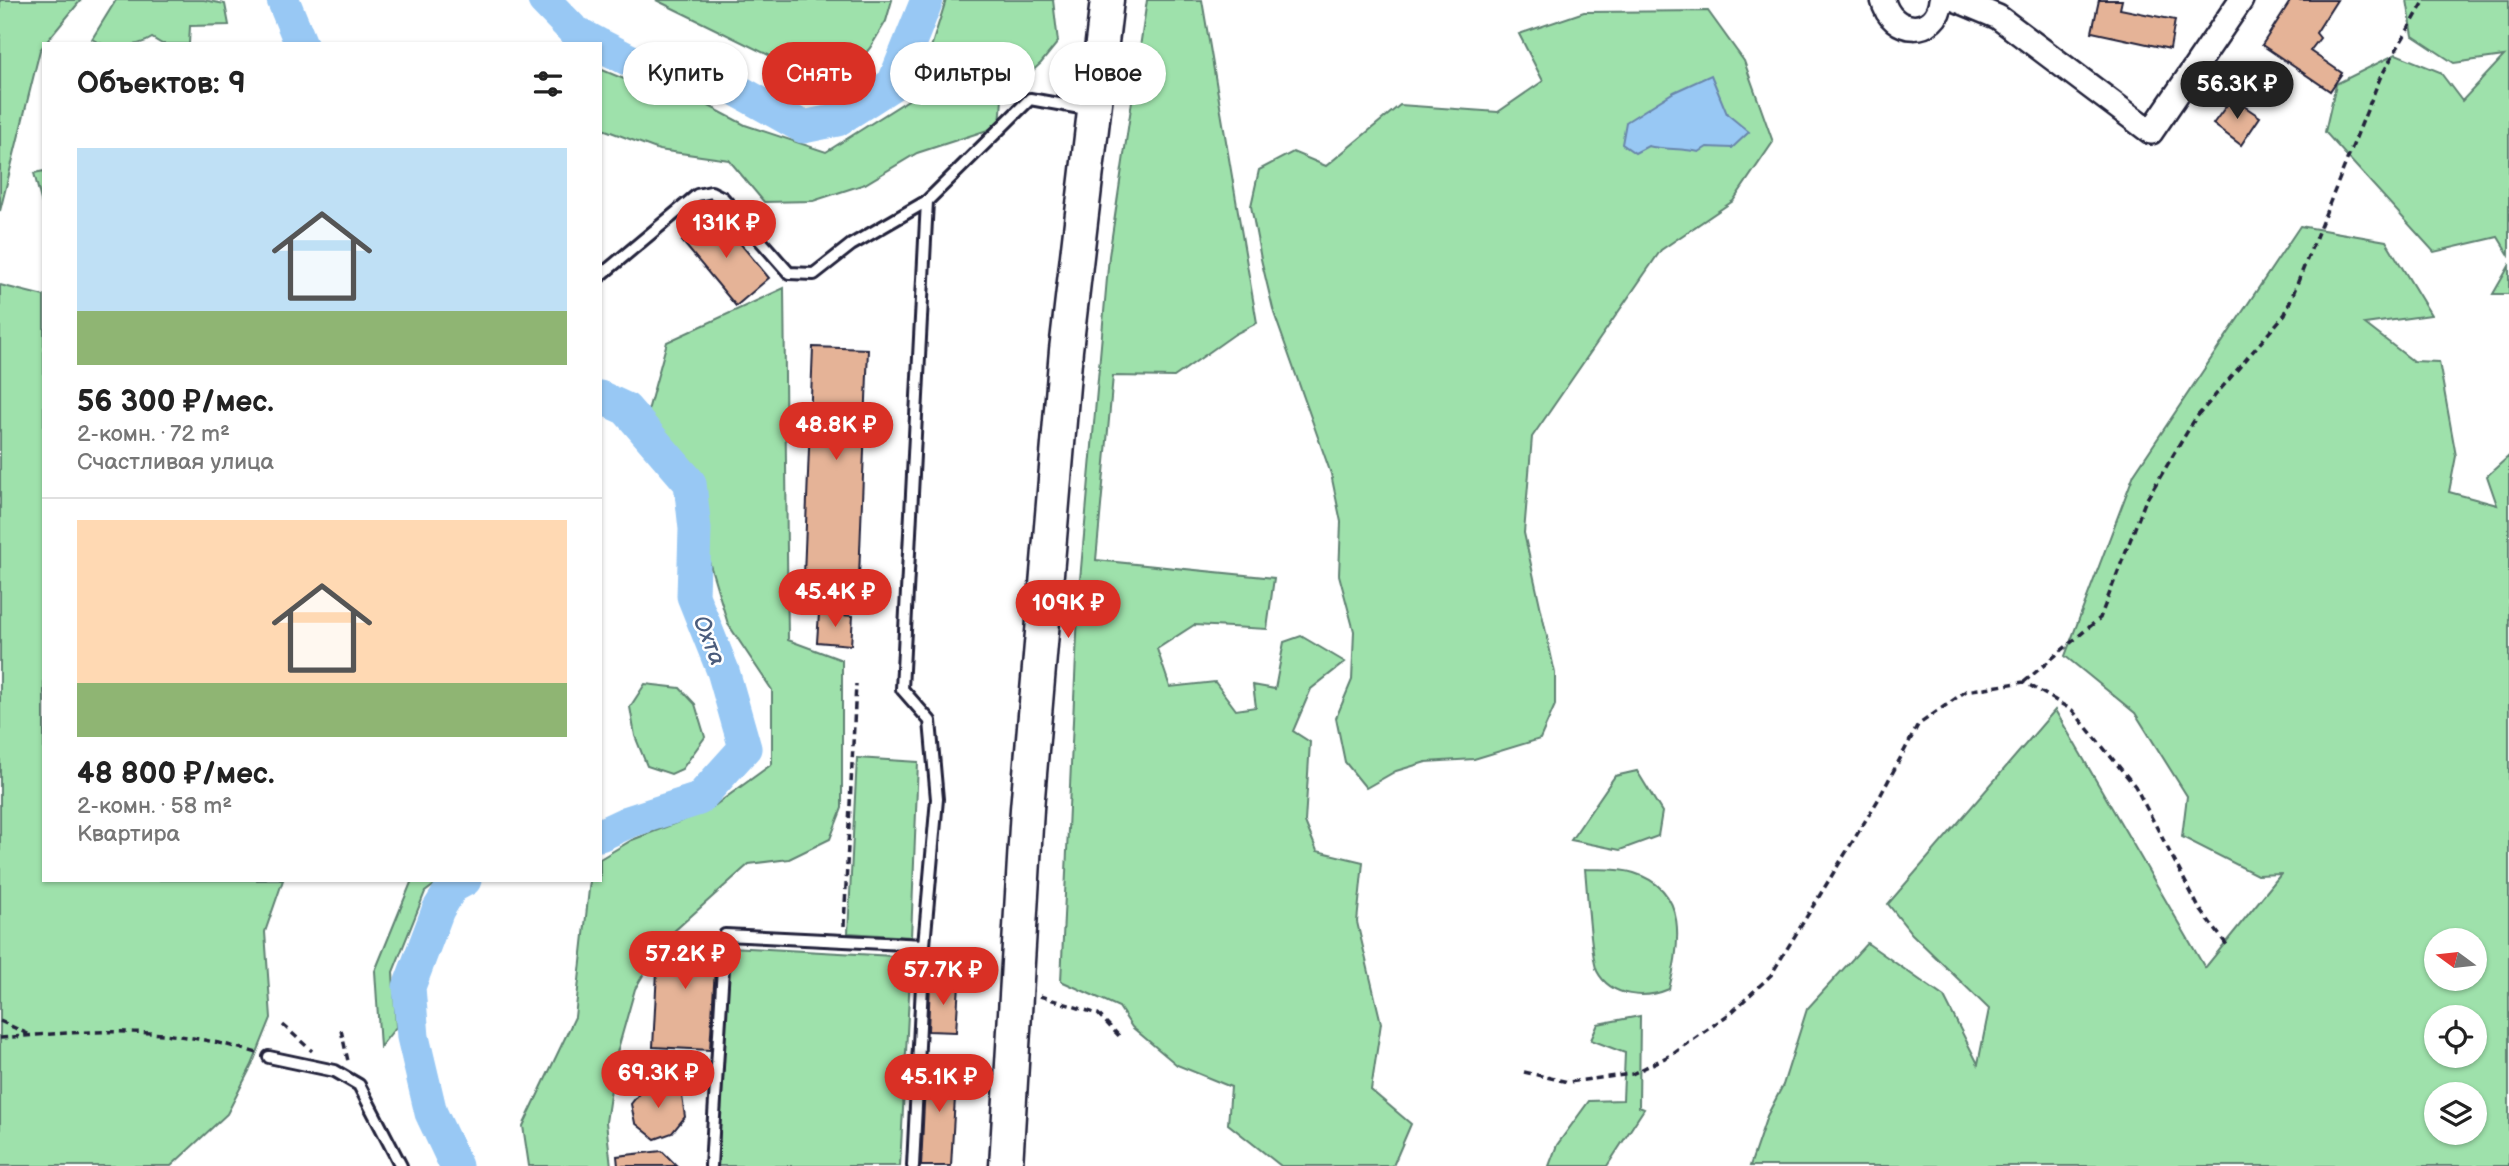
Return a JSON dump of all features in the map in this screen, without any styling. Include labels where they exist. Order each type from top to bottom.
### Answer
[{"type":"main road","points":[[1103,42],[1107,0]]},
{"type":"main road","points":[[1006,1166],[1027,809],[1066,350],[1096,105]]},
{"type":"street","points":[[1104,42],[1117,16],[1119,0]]},
{"type":"street","points":[[1883,0],[1886,11],[1894,22],[1907,28],[1921,27],[1949,2],[1998,17],[2151,132],[2240,0]]},
{"type":"lane","points":[[602,274],[697,195],[711,192],[723,198],[789,273],[814,274],[851,245],[927,201],[1030,99],[1095,111]]},
{"type":"lane","points":[[913,1166],[924,945],[937,799],[930,721],[902,689],[927,201]]},
{"type":"lane","points":[[711,1166],[725,935],[924,945]]},
{"type":"lane","points":[[269,1057],[334,1071],[359,1085],[401,1166]]},
{"type":"path","points":[[1524,1072],[1568,1082],[1632,1074],[1673,1054],[1732,1012],[1771,975],[1871,812],[1918,725],[1966,691],[2024,682],[2100,618],[2146,502],[2195,419],[2285,314],[2380,78],[2425,0]]},
{"type":"path","points":[[2024,682],[2073,710],[2135,786],[2199,908],[2227,946]]},
{"type":"path","points":[[844,942],[856,684]]},
{"type":"path","points":[[1017,990],[1098,1014],[1121,1038]]},
{"type":"path","points":[[0,1021],[31,1036]]},
{"type":"path","points":[[283,1025],[334,1071]]},
{"type":"path","points":[[0,1038],[101,1029],[158,1033],[208,1038],[269,1057]]},
{"type":"path","points":[[341,1030],[348,1060],[359,1085]]},
{"type":"green space","points":[[0,0],[81,0],[47,42],[42,42],[0,211]]},
{"type":"green space","points":[[116,0],[204,0],[225,4],[229,25],[190,26],[189,42],[159,42],[152,38],[142,42],[98,42],[92,39]]},
{"type":"green space","points":[[656,0],[892,0],[886,21],[874,42],[762,42],[762,52],[748,45],[748,42],[742,42]]},
{"type":"green space","points":[[946,0],[1053,0],[1058,42],[1049,42],[1049,53],[1035,69],[1035,42],[933,42]]},
{"type":"green space","points":[[1147,0],[1202,0],[1257,323],[1235,334],[1174,377],[1113,376],[1096,560],[1274,578],[1267,629],[1194,625],[1157,649],[1170,687],[1215,682],[1236,710],[1256,707],[1253,685],[1275,689],[1284,642],[1301,636],[1345,662],[1311,689],[1293,731],[1310,742],[1305,822],[1317,851],[1363,862],[1357,922],[1381,1023],[1371,1090],[1411,1124],[1393,1166],[1281,1166],[1228,1124],[1231,1087],[1177,1065],[1132,1027],[1119,1007],[1061,981],[1079,591],[1109,256],[1131,105],[1166,105],[1166,42],[1141,42]]},
{"type":"green space","points":[[2407,0],[2509,0],[2509,255],[2498,237],[2434,252],[2325,132],[2336,84],[2396,54],[2440,72],[2462,101],[2504,56],[2454,63],[2413,36]]},
{"type":"green space","points":[[1708,11],[1744,61],[1773,142],[1733,201],[1661,250],[1532,437],[1524,533],[1555,673],[1555,705],[1540,739],[1474,759],[1426,762],[1396,771],[1366,788],[1345,762],[1336,718],[1352,680],[1354,631],[1339,575],[1341,522],[1331,474],[1274,313],[1261,259],[1251,206],[1259,170],[1293,152],[1326,166],[1400,105],[1498,112],[1543,81],[1519,34],[1584,12]]},
{"type":"green space","points":[[602,70],[623,79],[623,105],[707,105],[745,125],[826,152],[900,105],[1002,105],[1000,126],[917,153],[865,184],[813,201],[764,202],[729,160],[659,150],[602,129]]},
{"type":"green space","points":[[42,171],[42,204],[34,173]]},
{"type":"green space","points":[[2300,226],[2386,241],[2431,315],[2365,324],[2413,361],[2439,362],[2456,456],[2449,492],[2497,505],[2487,476],[2509,456],[2509,1166],[1750,1166],[1767,1116],[1783,1085],[1807,1009],[1867,943],[1944,997],[1978,1064],[1989,1009],[1912,934],[1888,904],[2055,710],[2205,968],[2281,874],[2257,875],[2182,837],[2187,796],[2135,713],[2065,656],[2134,474]]},
{"type":"green space","points":[[2509,266],[2509,294],[2493,294]]},
{"type":"green space","points":[[0,285],[42,296],[42,882],[282,882],[265,932],[271,1018],[252,1065],[227,1114],[171,1166],[0,1166]]},
{"type":"green space","points":[[784,288],[788,640],[842,660],[842,808],[830,839],[789,859],[749,864],[662,942],[635,989],[616,1056],[606,1122],[611,1166],[529,1166],[523,1126],[575,1017],[590,882],[602,882],[602,858],[632,840],[707,811],[772,764],[772,690],[728,624],[708,558],[700,482],[646,418],[667,342]]},
{"type":"green space","points":[[645,684],[680,688],[695,704],[705,737],[682,769],[671,774],[647,766],[635,736],[630,707]]},
{"type":"green space","points":[[857,758],[918,762],[911,937],[848,933]]},
{"type":"green space","points":[[1637,771],[1662,812],[1658,836],[1620,850],[1571,840],[1615,776]]},
{"type":"green space","points":[[1585,869],[1628,871],[1652,881],[1664,892],[1672,906],[1677,937],[1669,989],[1650,994],[1630,994],[1611,987],[1603,980],[1597,971],[1593,953]]},
{"type":"green space","points":[[411,882],[438,882],[425,892],[393,972],[396,1027],[380,1047],[375,971]]},
{"type":"green space","points":[[730,947],[911,957],[900,1166],[718,1166]]},
{"type":"green space","points":[[1640,1016],[1639,1107],[1644,1109],[1607,1166],[1549,1166],[1557,1145],[1589,1101],[1623,1100],[1625,1053],[1591,1040],[1598,1024]]},
{"type":"water","points":[[1711,75],[1727,114],[1749,132],[1732,148],[1707,147],[1699,152],[1648,146],[1635,153],[1622,144],[1626,122],[1674,92]]},
{"type":"building","points":[[2099,0],[2122,0],[2120,9],[2175,20],[2170,49],[2092,32]]},
{"type":"building","points":[[2291,0],[2337,0],[2316,33],[2320,38],[2310,51],[2342,73],[2330,91],[2262,45]]},
{"type":"building","points":[[2232,98],[2260,117],[2241,145],[2213,124]]},
{"type":"building","points":[[715,213],[769,278],[736,306],[682,241]]},
{"type":"building","points":[[813,347],[868,349],[859,577],[804,575]]},
{"type":"building","points":[[819,613],[853,616],[851,645],[817,642]]},
{"type":"building","points":[[659,933],[717,936],[710,1050],[653,1047]]},
{"type":"building","points":[[930,982],[959,984],[956,1032],[928,1031]]},
{"type":"building","points":[[926,1062],[957,1063],[951,1166],[921,1166]]},
{"type":"building","points":[[666,1083],[682,1096],[685,1117],[672,1133],[655,1139],[635,1123],[631,1104],[645,1086]]},
{"type":"building","points":[[662,1151],[677,1166],[618,1166],[617,1156]]},
{"type":"waterway","name":"Охта","points":[[283,0],[300,42]]},
{"type":"waterway","name":"Охта","points":[[544,0],[574,31],[594,42]]},
{"type":"waterway","name":"Охта","points":[[602,46],[635,63],[724,83],[803,127],[837,120],[893,84],[927,0]]},
{"type":"waterway","name":"Охта","points":[[602,398],[626,409],[690,483],[695,529],[693,596],[723,671],[745,748],[699,799],[628,822],[602,834]]},
{"type":"waterway","name":"Охта","points":[[456,1166],[431,1113],[413,1037],[409,987],[438,910],[452,887],[461,882]]}]
